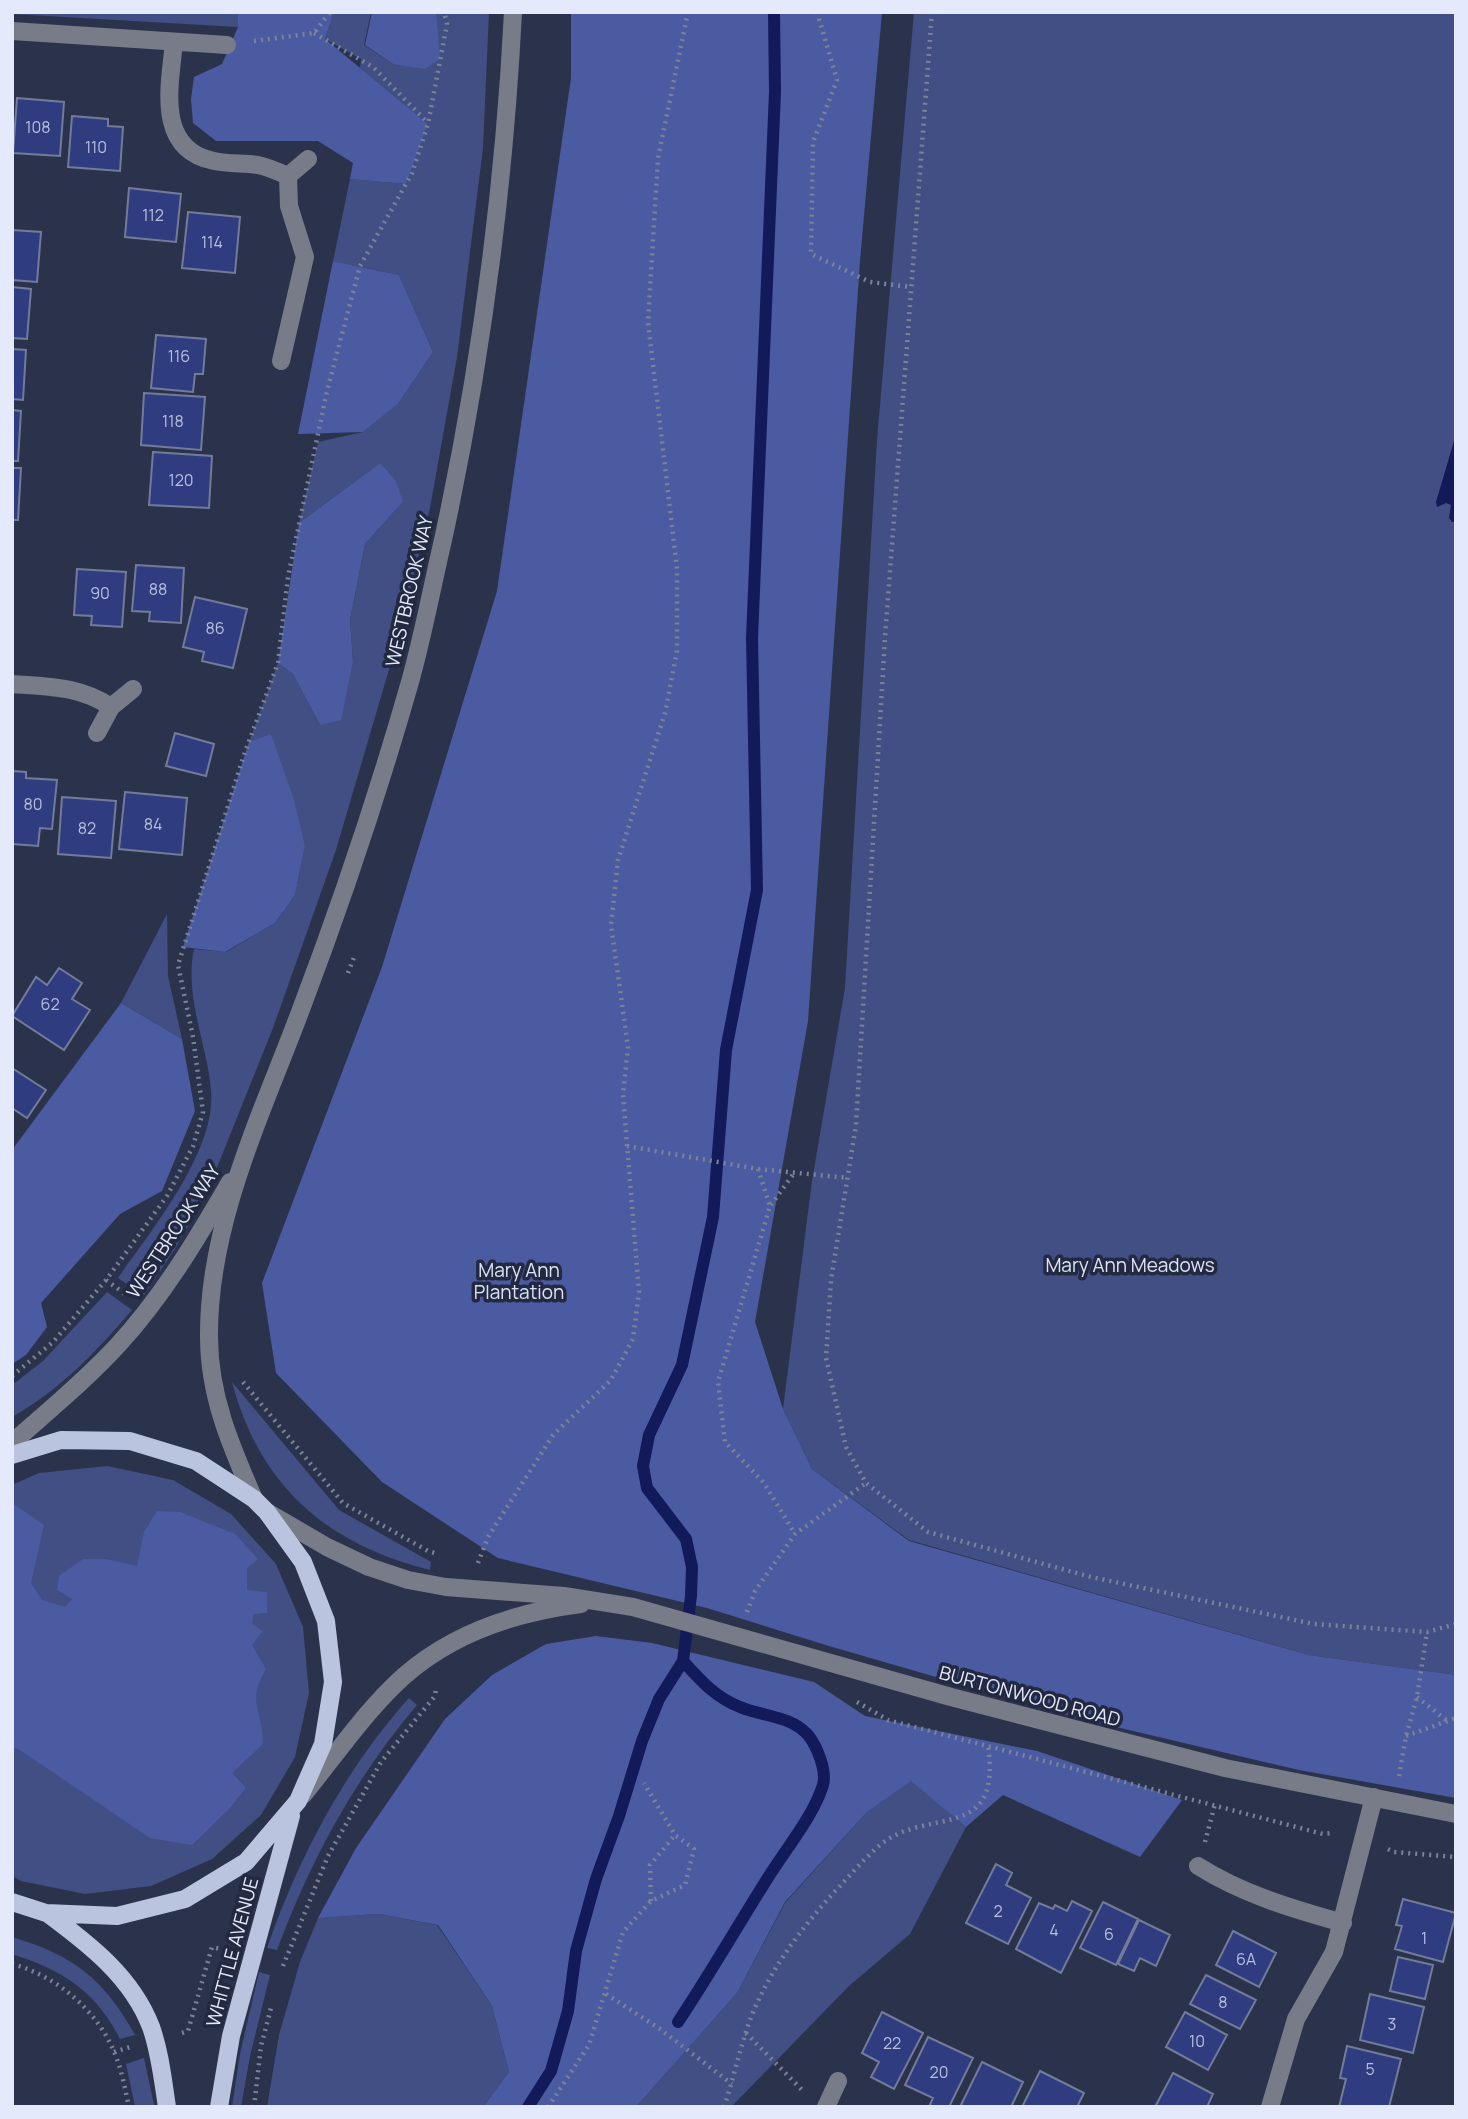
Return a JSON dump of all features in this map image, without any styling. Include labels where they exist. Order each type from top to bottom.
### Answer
[{"type":"main road","points":[[12,1455],[61,1440],[130,1441],[196,1461],[254,1499],[267,1512],[303,1562],[326,1620],[333,1682],[323,1744],[296,1805],[246,1862],[185,1899],[117,1916],[41,1911],[12,1902]]},
{"type":"main road","name":"WHITTLE AVENUE","points":[[219,2107],[231,2036],[269,1889],[296,1805]]},
{"type":"main road","points":[[41,1911],[85,1941],[121,1976],[142,2007],[155,2040],[167,2107]]},
{"type":"street","name":"WESTBROOK WAY","points":[[254,1499],[223,1424],[214,1393],[209,1338],[213,1273],[245,1156],[339,904],[410,680],[463,446],[482,332],[501,188],[513,12]]},
{"type":"street","points":[[12,31],[227,45]]},
{"type":"street","points":[[174,42],[169,116],[181,141],[202,157],[260,166],[288,176]]},
{"type":"street","points":[[288,176],[308,159]]},
{"type":"street","points":[[281,361],[305,257],[289,206],[288,176]]},
{"type":"street","points":[[12,684],[75,690],[96,697],[111,707]]},
{"type":"street","points":[[97,733],[111,707],[133,688]]},
{"type":"street","name":"WESTBROOK WAY","points":[[12,1443],[92,1371],[147,1311],[195,1242],[245,1156]]},
{"type":"street","name":"BURTONWOOD ROAD","points":[[267,1512],[327,1547],[369,1567],[408,1580],[446,1587],[564,1596],[664,1614],[951,1697],[1225,1769],[1456,1814]]},
{"type":"street","name":"BURTONWOOD ROAD","points":[[296,1805],[379,1702],[423,1661],[499,1621],[598,1602]]},
{"type":"street","points":[[1270,2107],[1296,2019],[1326,1970],[1343,1923],[1374,1797]]},
{"type":"street","points":[[1198,1866],[1224,1882],[1298,1910],[1343,1923]]},
{"type":"street","points":[[12,1912],[41,1911]]},
{"type":"street","points":[[826,2107],[838,2081]]},
{"type":"path","points":[[314,33],[330,12]]},
{"type":"path","points":[[12,1376],[53,1342],[106,1280],[167,1196],[193,1146],[203,1112],[193,1037],[178,965],[244,755],[278,663],[288,578],[327,391],[359,266],[412,173],[428,124],[447,24],[444,12]]},
{"type":"path","points":[[477,1563],[488,1537],[553,1435],[611,1380],[633,1339],[639,1292],[623,1095],[628,1047],[611,925],[618,860],[665,713],[677,651],[677,569],[648,322],[658,158],[688,12]]},
{"type":"path","points":[[817,12],[837,79],[813,142],[811,254],[870,282],[911,287]]},
{"type":"path","points":[[932,12],[885,638],[856,1125],[831,1280],[826,1358],[846,1447],[866,1483],[928,1532],[1091,1577],[1314,1624],[1427,1632],[1456,1624]]},
{"type":"path","points":[[227,45],[314,33],[373,67],[428,124]]},
{"type":"path","points":[[627,1146],[737,1166],[848,1178]]},
{"type":"path","points":[[758,1169],[770,1206]]},
{"type":"path","points":[[794,1172],[770,1206],[718,1382],[725,1442],[764,1483],[795,1534]]},
{"type":"path","points":[[238,1373],[244,1384],[343,1503],[428,1551],[449,1557]]},
{"type":"path","points":[[738,1636],[755,1591],[795,1534],[866,1483]]},
{"type":"path","points":[[1394,1801],[1406,1736],[1417,1697],[1427,1632]]},
{"type":"path","points":[[282,1967],[328,1856],[382,1762],[435,1696]]},
{"type":"path","points":[[1417,1697],[1446,1720]]},
{"type":"path","points":[[852,1700],[888,1720],[1323,1834],[1334,1833]]},
{"type":"path","points":[[1406,1736],[1456,1718]]},
{"type":"path","points":[[724,2107],[746,2033],[764,1989],[792,1940],[868,1855],[897,1834],[964,1816],[976,1806],[985,1794],[989,1781],[991,1770],[988,1745]]},
{"type":"path","points":[[548,2107],[589,2045],[623,1932],[651,1902],[685,1885],[694,1849],[675,1835],[644,1783]]},
{"type":"path","points":[[1198,1866],[1215,1804]]},
{"type":"path","points":[[651,1902],[650,1865],[675,1835]]},
{"type":"path","points":[[1387,1848],[1395,1852],[1456,1857]]},
{"type":"path","points":[[188,2031],[212,1947]]},
{"type":"path","points":[[12,1964],[31,1969],[64,1989],[94,2018],[114,2052],[129,2107]]},
{"type":"path","points":[[606,1994],[660,2029],[732,2084]]},
{"type":"path","points":[[254,2107],[261,2046],[272,2006]]},
{"type":"path","points":[[746,2033],[809,2098]]},
{"type":"green space","points":[[238,12],[238,27],[12,14]]},
{"type":"green space","points":[[238,12],[334,12],[325,39],[428,124],[406,184],[350,179],[353,163],[318,141],[216,141],[193,123],[191,99],[194,77],[222,64],[238,27]]},
{"type":"green space","points":[[334,12],[371,12],[364,45],[393,64],[435,12],[489,12],[483,148],[457,357],[430,508],[400,632],[336,850],[273,1028],[208,1190],[175,1249],[144,1295],[118,1278],[179,1189],[204,1138],[210,1113],[209,1072],[192,985],[194,949],[226,952],[275,923],[295,895],[305,846],[271,735],[249,742],[278,663],[293,674],[320,725],[353,661],[350,620],[365,544],[403,502],[380,463],[299,523],[318,442],[363,432],[398,404],[433,352],[399,275],[333,261],[350,179],[406,184],[428,124],[360,68],[361,59],[325,39]]},
{"type":"green space","points":[[372,12],[436,12],[440,59],[425,69],[393,64],[365,45]]},
{"type":"green space","name":"Mary Ann Plantation","points":[[571,12],[882,12],[860,261],[808,1021],[755,1322],[783,1409],[812,1469],[909,1541],[1309,1655],[1456,1675],[1456,1798],[1299,1770],[1074,1717],[707,1608],[498,1558],[382,1482],[276,1373],[262,1283],[382,967],[497,591],[571,78]]},
{"type":"green space","name":"Mary Ann Meadows","points":[[914,12],[1456,12],[1456,1675],[1309,1655],[909,1540],[812,1469],[783,1409],[812,1181],[845,988],[877,440]]},
{"type":"green space","points":[[333,261],[399,275],[433,352],[398,404],[363,432],[298,434]]},
{"type":"green space","points":[[380,463],[396,481],[403,502],[365,544],[350,620],[353,661],[341,720],[320,725],[293,674],[278,663],[299,523]]},
{"type":"green space","points":[[271,734],[294,800],[305,846],[295,895],[275,923],[225,952],[183,947],[249,742]]},
{"type":"green space","points":[[167,914],[168,976],[182,1039],[121,1003]]},
{"type":"green space","points":[[121,1003],[182,1039],[195,1111],[162,1191],[120,1214],[41,1303],[47,1327],[26,1355],[12,1364],[12,1150]]},
{"type":"green space","points":[[107,1292],[132,1310],[105,1341],[62,1382],[12,1417],[12,1385],[43,1361]]},
{"type":"green space","points":[[232,1382],[339,1510],[431,1562],[430,1570],[393,1559],[360,1544],[329,1527],[303,1506],[280,1481],[260,1452],[244,1419]]},
{"type":"green space","points":[[107,1466],[173,1480],[231,1514],[276,1564],[303,1627],[309,1693],[295,1757],[261,1815],[212,1859],[151,1886],[85,1894],[21,1881],[12,1876],[12,1485],[39,1473]]},
{"type":"green space","points":[[12,1503],[44,1525],[31,1583],[42,1600],[65,1607],[72,1599],[57,1590],[59,1576],[83,1559],[106,1559],[137,1566],[144,1532],[157,1511],[180,1512],[235,1534],[258,1559],[247,1568],[247,1590],[267,1592],[267,1613],[253,1614],[252,1624],[263,1631],[252,1645],[266,1669],[256,1698],[263,1744],[232,1773],[246,1788],[229,1809],[192,1845],[150,1838],[12,1747]]},
{"type":"green space","points":[[596,1636],[652,1643],[814,1682],[865,1716],[1037,1751],[1182,1800],[1140,1857],[1003,1795],[966,1827],[911,1781],[867,1812],[785,1902],[737,1993],[636,2107],[483,2107],[509,2072],[492,2006],[438,1925],[379,1914],[318,1918],[356,1848],[445,1719],[492,1675],[546,1644]]},
{"type":"green space","points":[[409,1698],[417,1705],[374,1762],[336,1821],[304,1884],[277,1950],[267,1948],[293,1881],[326,1816],[364,1754]]},
{"type":"green space","points":[[911,1780],[966,1827],[910,1934],[849,1986],[731,2107],[636,2107],[737,1993],[785,1903],[867,1812]]},
{"type":"green space","points":[[379,1914],[437,1925],[492,2006],[509,2072],[483,2107],[267,2107],[279,2035],[300,1962],[318,1918]]},
{"type":"green space","points":[[12,1937],[53,1952],[85,1972],[111,1999],[135,2035],[120,2039],[100,2008],[76,1985],[47,1967],[12,1954]]},
{"type":"green space","points":[[259,1972],[270,1975],[250,2056],[241,2107],[232,2107],[240,2054]]},
{"type":"green space","points":[[144,2058],[154,2107],[135,2107],[126,2064]]},
{"type":"shaded area","points":[[1456,434],[1456,522],[1452,522],[1449,518],[1451,505],[1446,503],[1437,507],[1436,502]]},
{"type":"building","points":[[17,98],[64,102],[60,156],[13,153]]},
{"type":"building","points":[[72,116],[108,119],[108,126],[123,127],[120,171],[68,167]]},
{"type":"building","points":[[129,188],[181,194],[176,242],[125,237]]},
{"type":"building","points":[[188,212],[240,217],[235,273],[182,268]]},
{"type":"building","points":[[12,230],[41,232],[37,282],[12,280]]},
{"type":"building","points":[[12,287],[31,289],[27,339],[12,338]]},
{"type":"building","points":[[156,335],[206,339],[203,374],[195,374],[193,392],[151,388]]},
{"type":"building","points":[[12,349],[26,350],[23,400],[12,399]]},
{"type":"building","points":[[144,393],[205,397],[201,450],[141,445]]},
{"type":"building","points":[[12,410],[21,411],[18,461],[12,461]]},
{"type":"building","points":[[153,452],[212,456],[209,508],[149,505]]},
{"type":"building","points":[[12,468],[21,468],[18,520],[12,520]]},
{"type":"building","points":[[136,565],[184,568],[181,623],[149,621],[150,612],[132,611]]},
{"type":"building","points":[[77,569],[126,572],[122,627],[91,625],[92,616],[74,615]]},
{"type":"building","points":[[195,597],[247,609],[233,668],[202,661],[204,652],[183,647]]},
{"type":"building","points":[[175,733],[214,744],[206,776],[166,766]]},
{"type":"building","points":[[12,771],[26,772],[26,778],[57,780],[52,829],[40,828],[38,846],[12,844]]},
{"type":"building","points":[[125,792],[187,798],[182,855],[119,849]]},
{"type":"building","points":[[62,797],[116,801],[111,858],[58,854]]},
{"type":"building","points":[[59,968],[82,983],[72,999],[90,1010],[64,1050],[12,1016],[36,977],[47,985]]},
{"type":"building","points":[[12,1068],[46,1090],[27,1118],[12,1108]]},
{"type":"building","points":[[996,1864],[1012,1873],[1006,1885],[1031,1898],[1008,1944],[966,1923]]},
{"type":"building","points":[[1403,1899],[1456,1913],[1443,1962],[1395,1949],[1402,1926],[1396,1925]]},
{"type":"building","points":[[1072,1901],[1092,1911],[1061,1973],[1016,1949],[1039,1903],[1053,1909],[1055,1905],[1067,1911]]},
{"type":"building","points":[[1103,1902],[1138,1919],[1116,1965],[1080,1948]]},
{"type":"building","points":[[1139,1920],[1170,1935],[1156,1966],[1140,1958],[1134,1971],[1118,1964]]},
{"type":"building","points":[[1233,1931],[1276,1953],[1259,1987],[1216,1965]]},
{"type":"building","points":[[1398,1957],[1433,1965],[1425,1999],[1390,1991]]},
{"type":"building","points":[[1206,1975],[1256,2000],[1240,2029],[1190,2004]]},
{"type":"building","points":[[1370,1994],[1424,2007],[1413,2053],[1360,2040]]},
{"type":"building","points":[[882,2012],[923,2033],[894,2089],[871,2077],[879,2062],[862,2053]]},
{"type":"building","points":[[1185,2012],[1227,2035],[1208,2070],[1166,2047]]},
{"type":"building","points":[[928,2037],[973,2058],[949,2107],[929,2107],[933,2098],[905,2085]]},
{"type":"building","points":[[1347,2046],[1401,2059],[1389,2107],[1339,2107],[1346,2079],[1340,2078]]},
{"type":"building","points":[[982,2062],[1023,2082],[1011,2107],[960,2107]]},
{"type":"building","points":[[1040,2071],[1084,2093],[1077,2107],[1022,2107]]},
{"type":"building","points":[[1173,2073],[1213,2094],[1207,2107],[1155,2107]]},
{"type":"waterway","points":[[528,2107],[551,2071],[568,2011],[576,1951],[596,1879],[642,1741],[659,1699],[683,1661],[691,1596],[692,1567],[686,1539],[647,1488],[643,1466],[649,1435],[682,1365],[713,1217],[726,1050],[757,890],[752,638],[775,92],[774,12]]},
{"type":"waterway","points":[[678,2022],[806,1820],[819,1796],[824,1779],[815,1745],[801,1728],[785,1720],[731,1703],[708,1687],[683,1661]]}]
